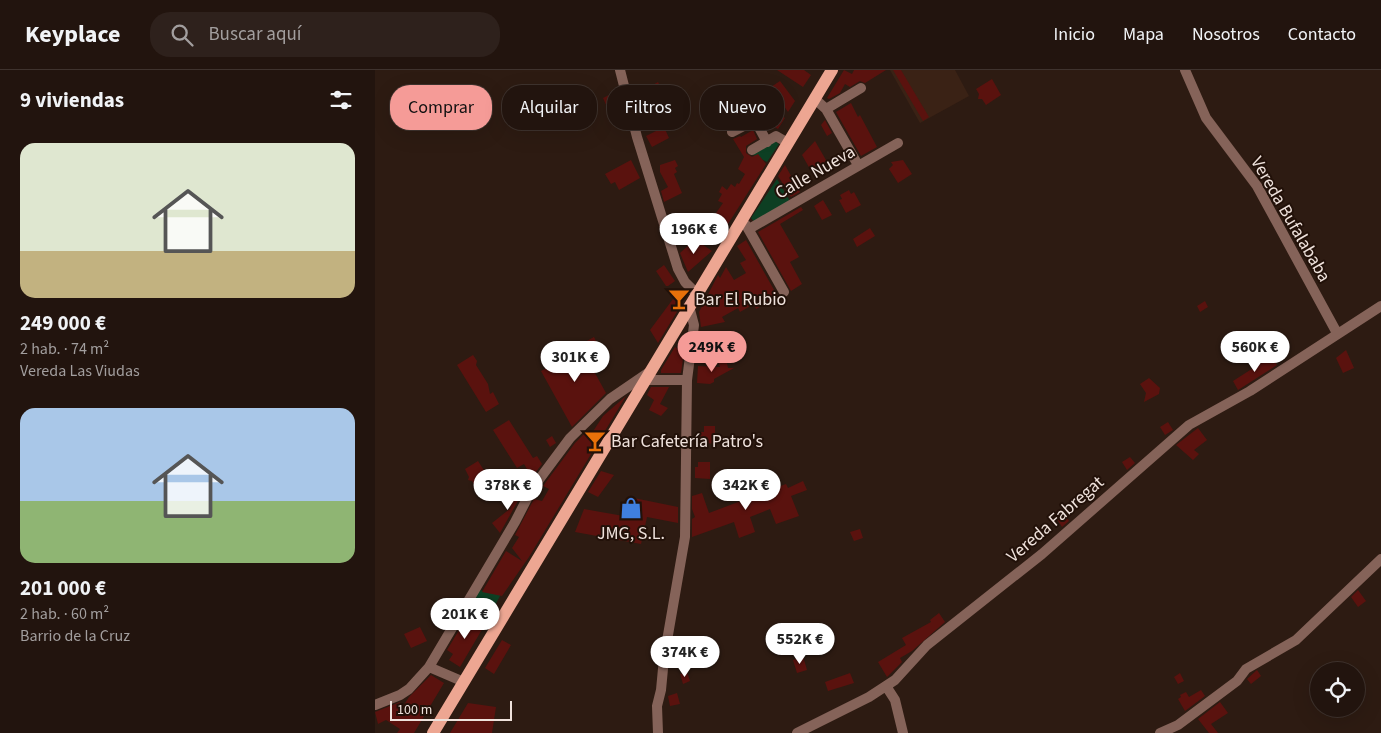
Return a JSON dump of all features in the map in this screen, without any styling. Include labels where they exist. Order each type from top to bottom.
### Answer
[{"type":"main road","points":[[433,733],[689,306],[746,224],[788,143],[832,70]]},
{"type":"street","points":[[620,70],[637,137],[678,269],[685,282],[697,294]]},
{"type":"street","name":"Vereda Bufalababa","points":[[1185,70],[1206,118],[1257,186],[1337,333]]},
{"type":"street","points":[[826,109],[861,88]]},
{"type":"street","points":[[815,99],[826,109],[858,165]]},
{"type":"street","points":[[732,132],[755,120],[767,142]]},
{"type":"street","points":[[752,150],[776,136],[788,143]]},
{"type":"street","name":"Calle Nueva","points":[[746,224],[898,143]]},
{"type":"street","points":[[746,224],[784,292]]},
{"type":"street","points":[[658,733],[657,706],[685,537],[687,380],[694,325],[689,306]]},
{"type":"street","name":"Vereda Fabregat","points":[[797,733],[869,697],[895,680],[927,645],[1042,554],[1189,425],[1249,391],[1381,306]]},
{"type":"street","points":[[375,705],[400,695],[417,682],[429,667],[532,490],[570,438],[610,399],[646,376],[687,380]]},
{"type":"street","points":[[1160,733],[1178,725],[1237,681],[1246,669],[1296,640],[1381,559]]},
{"type":"street","points":[[429,667],[463,682]]},
{"type":"street","points":[[886,686],[895,700],[903,733]]},
{"type":"shaded area","points":[[890,70],[955,70],[969,96],[920,123]]},
{"type":"green space","points":[[773,140],[779,144],[767,162],[752,154]]},
{"type":"green space","points":[[777,179],[790,201],[755,223],[751,218]]},
{"type":"green space","points":[[479,590],[501,594],[488,619],[466,615]]},
{"type":"building","points":[[777,70],[804,70],[811,75],[803,87]]},
{"type":"building","points":[[844,70],[852,74],[854,70],[886,70],[865,83],[860,81],[850,87],[845,84],[840,93],[829,99],[827,98]]},
{"type":"building","points":[[893,70],[901,70],[929,117],[923,121]]},
{"type":"building","points":[[992,79],[1001,95],[986,105],[982,99],[978,99],[979,94],[976,89]]},
{"type":"building","points":[[780,81],[783,85],[774,85]]},
{"type":"building","points":[[784,86],[795,101],[788,112],[784,106]]},
{"type":"building","points":[[607,96],[607,107],[603,98]]},
{"type":"building","points":[[851,103],[858,117],[860,115],[877,147],[861,156],[836,112]]},
{"type":"building","points":[[825,120],[832,133],[827,136],[821,125]]},
{"type":"building","points":[[658,130],[665,130],[669,138],[652,147],[646,136]]},
{"type":"building","points":[[753,130],[757,139],[746,146],[746,153],[752,157],[758,154],[766,164],[721,235],[707,226],[723,203],[718,201],[722,194],[719,192],[722,186],[727,190],[731,184],[735,187],[745,174],[738,169],[744,157],[733,139]]},
{"type":"building","points":[[815,141],[830,167],[814,176],[802,155]]},
{"type":"building","points":[[631,160],[640,178],[619,190],[615,182],[611,184],[605,174]]},
{"type":"building","points":[[675,160],[678,166],[675,168],[677,172],[674,174],[682,193],[664,202],[661,191],[668,187],[660,172],[660,165]]},
{"type":"building","points":[[903,160],[912,174],[898,183],[889,169],[893,165],[891,162]]},
{"type":"building","points":[[785,165],[800,192],[791,197],[778,176]]},
{"type":"building","points":[[849,190],[851,194],[854,192],[861,205],[846,213],[839,200],[842,199],[840,195]]},
{"type":"building","points":[[823,200],[832,215],[822,220],[814,206]]},
{"type":"building","points":[[801,207],[803,210],[780,224],[799,257],[790,262],[802,284],[791,291],[758,232]]},
{"type":"building","points":[[870,228],[875,236],[857,247],[853,239]]},
{"type":"building","points":[[746,240],[778,297],[756,309],[754,304],[740,312],[738,308],[722,317],[725,322],[701,327],[699,312],[718,275],[720,278],[726,267],[734,280],[746,273],[740,263],[746,260],[737,246]]},
{"type":"building","points":[[692,242],[695,246],[699,242],[712,251],[688,272],[680,253]]},
{"type":"building","points":[[664,265],[675,281],[668,286],[666,286],[656,271]]},
{"type":"building","points":[[673,299],[681,305],[658,343],[650,330]]},
{"type":"building","points":[[1205,301],[1208,307],[1200,312],[1197,306]]},
{"type":"building","points":[[594,337],[599,347],[585,355],[606,393],[572,427],[541,371],[587,346],[585,342]]},
{"type":"building","points":[[675,347],[684,352],[681,373],[661,373],[661,370]]},
{"type":"building","points":[[1346,350],[1354,368],[1343,373],[1336,358]]},
{"type":"building","points":[[473,355],[477,361],[476,365],[488,384],[490,394],[493,392],[499,404],[486,412],[457,365]]},
{"type":"building","points":[[1272,356],[1277,365],[1238,390],[1233,381]]},
{"type":"building","points":[[726,359],[728,368],[734,368],[714,379],[714,382],[710,384],[697,383],[698,366],[720,367],[718,361]]},
{"type":"building","points":[[1149,378],[1160,388],[1159,394],[1144,402],[1146,393],[1140,384]]},
{"type":"building","points":[[651,387],[669,387],[660,404],[668,408],[661,416],[649,410],[654,400],[647,395]]},
{"type":"building","points":[[626,396],[529,557],[502,596],[482,592],[506,551],[522,561],[512,548],[519,537],[515,535],[534,499],[542,501],[549,489],[543,486],[575,443],[588,430],[592,433],[603,416]]},
{"type":"building","points":[[509,420],[533,458],[537,456],[542,464],[532,477],[524,464],[517,468],[493,430]]},
{"type":"building","points":[[1168,422],[1173,430],[1165,435],[1160,427]]},
{"type":"building","points":[[704,426],[715,426],[715,444],[700,442]]},
{"type":"building","points":[[1198,428],[1207,440],[1194,450],[1199,454],[1193,460],[1176,445]]},
{"type":"building","points":[[552,436],[556,443],[550,447],[546,440]]},
{"type":"building","points":[[1130,457],[1135,463],[1127,470],[1122,462]]},
{"type":"building","points":[[478,461],[489,478],[475,486],[472,481],[468,480],[469,477],[465,469]]},
{"type":"building","points":[[698,462],[710,462],[710,479],[695,478],[695,467],[698,467]]},
{"type":"building","points":[[601,471],[614,475],[598,497],[588,492]]},
{"type":"building","points":[[803,481],[807,490],[791,496],[799,516],[776,524],[770,509],[750,517],[755,532],[739,538],[734,522],[692,537],[692,519],[695,517],[692,509],[692,496],[702,493],[709,513],[786,484],[788,488]]},
{"type":"building","points":[[521,486],[524,490],[500,533],[492,523],[511,508],[508,505],[516,498],[512,494]]},
{"type":"building","points":[[634,498],[678,507],[678,523],[647,517],[641,544],[575,532],[584,509],[629,517]]},
{"type":"building","points":[[1065,514],[1069,521],[1062,527],[1057,519]]},
{"type":"building","points":[[860,529],[863,538],[854,541],[850,532]]},
{"type":"building","points":[[1358,590],[1366,601],[1358,607],[1351,597]]},
{"type":"building","points":[[939,613],[945,622],[912,651],[900,658],[902,662],[887,677],[878,662],[906,645],[902,638],[931,622],[930,620]]},
{"type":"building","points":[[467,617],[487,621],[460,667],[449,660],[453,654],[447,650]]},
{"type":"building","points":[[420,627],[427,641],[411,648],[404,634]]},
{"type":"building","points":[[502,640],[511,645],[494,674],[485,668]]},
{"type":"building","points":[[803,656],[807,670],[797,673],[793,660]]},
{"type":"building","points":[[1257,670],[1261,676],[1251,684],[1247,679]]},
{"type":"building","points":[[687,672],[690,681],[683,684],[680,674]]},
{"type":"building","points":[[850,673],[854,683],[828,691],[825,682]]},
{"type":"building","points":[[1180,673],[1184,681],[1178,684],[1174,677]]},
{"type":"building","points":[[431,675],[444,683],[414,733],[397,733],[400,729],[386,720],[378,724],[375,712],[400,702],[402,708],[409,697]]},
{"type":"building","points":[[1201,690],[1205,696],[1185,711],[1178,699],[1181,697],[1180,695],[1186,692],[1189,697]]},
{"type":"building","points":[[677,693],[680,704],[670,706],[668,696]]},
{"type":"building","points":[[1220,702],[1228,713],[1211,724],[1218,733],[1209,733],[1198,719]]},
{"type":"building","points":[[468,703],[496,707],[492,733],[450,733]]},
{"type":"place","name":"Bar El Rubio","points":[[679,299]]},
{"type":"place","name":"Bar Cafetería Patro's","points":[[595,441]]},
{"type":"place","name":"JMG, S.L.","points":[[631,508]]}]
